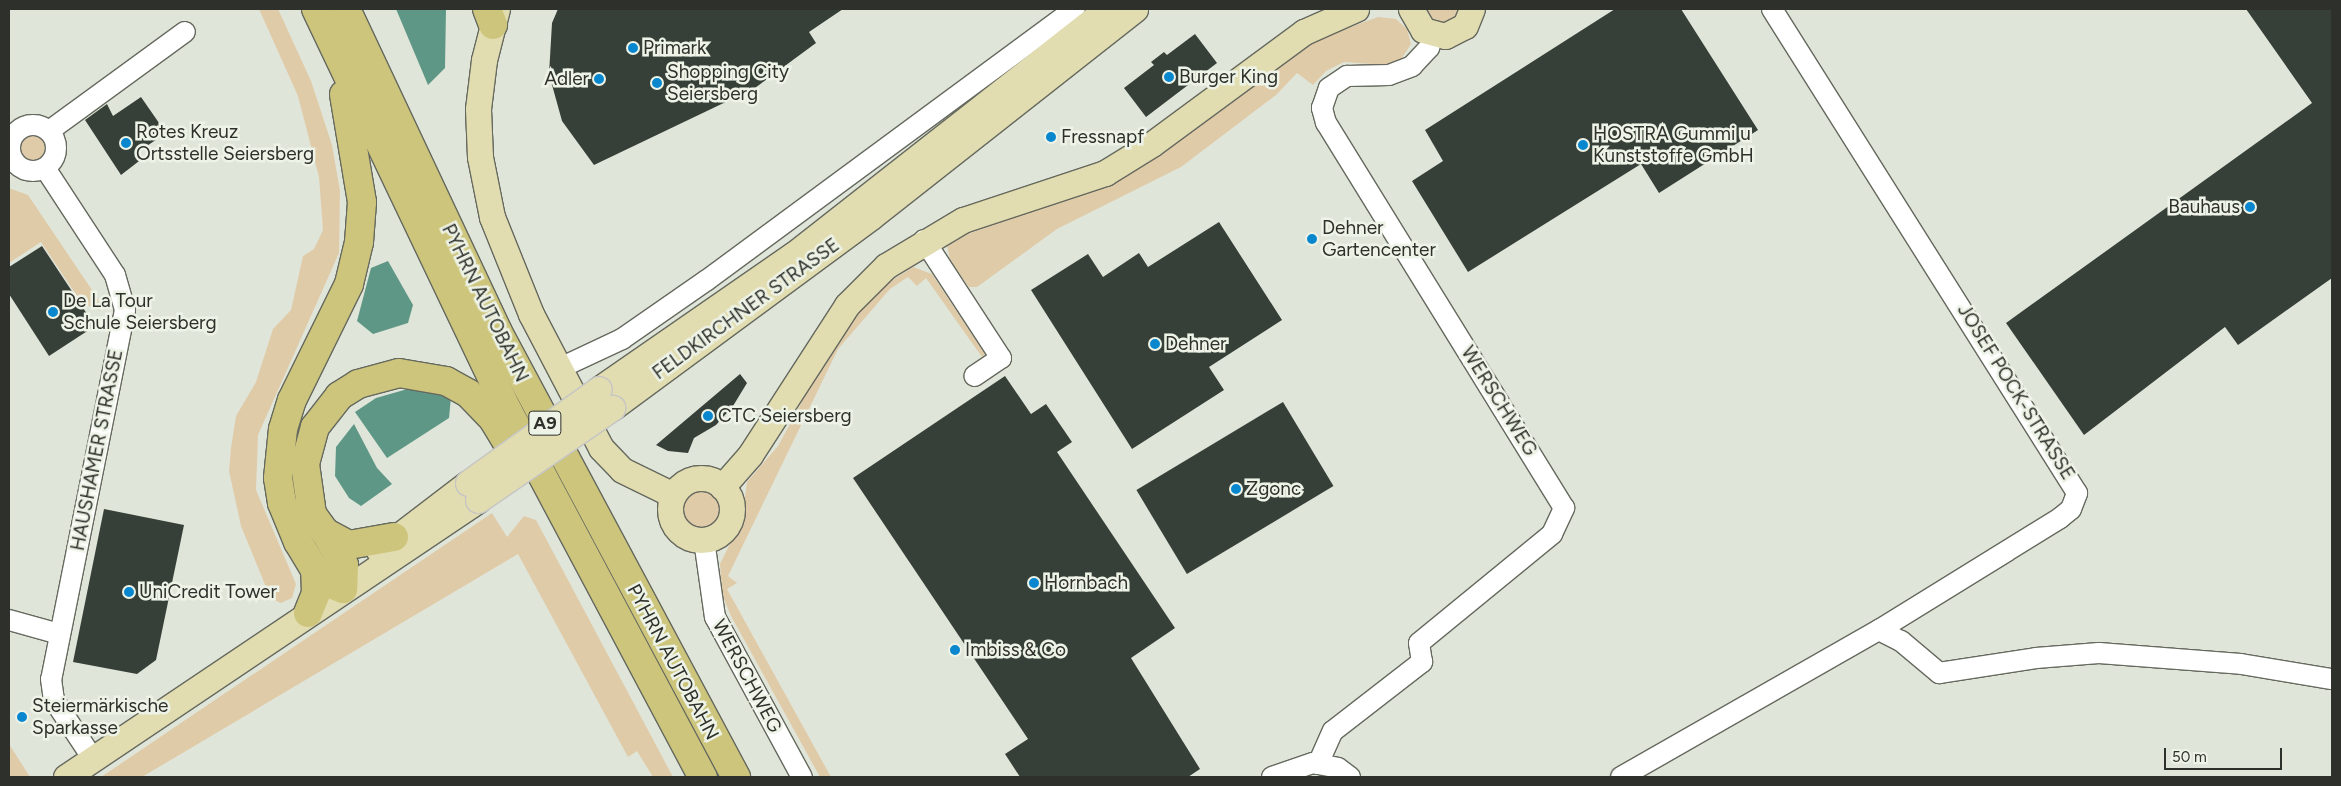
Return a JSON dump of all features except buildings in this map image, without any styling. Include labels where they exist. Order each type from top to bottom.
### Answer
[{"type":"highway","name":"PYHRN AUTOBAHN","points":[[316,9],[548,491],[703,777]]},
{"type":"highway","name":"PYHRN AUTOBAHN","points":[[346,9],[498,332],[736,777]]},
{"type":"highway","points":[[358,9],[370,62]]},
{"type":"highway","points":[[337,56],[362,202],[359,242],[349,284],[292,400],[278,458],[282,503],[298,542],[315,570],[328,583],[343,589],[344,565],[312,514],[305,480],[315,427],[339,396],[358,384],[399,373],[446,381],[469,394],[492,419],[525,474],[548,491]]},
{"type":"highway","points":[[325,532],[349,544],[394,537]]},
{"type":"highway","points":[[308,613],[316,593],[315,570]]},
{"type":"main road","name":"FELDKIRCHNER STRASSE","points":[[606,399],[794,254],[1077,19],[1107,9]]},
{"type":"main road","name":"FELDKIRCHNER STRASSE","points":[[66,777],[343,589],[371,575],[473,492],[871,217],[1135,9]]},
{"type":"main road","points":[[722,487],[750,455],[847,305],[875,275],[924,240],[977,214],[1105,173],[1152,144],[1304,32],[1356,9]]},
{"type":"main road","points":[[1411,9],[1420,27],[1434,35],[1445,36],[1460,30],[1472,9]]},
{"type":"main road","points":[[492,14],[478,109],[485,186],[492,217],[558,369],[596,440],[613,463],[636,479],[673,495]]},
{"type":"main road","points":[[696,479],[712,480],[722,487],[731,502],[730,519],[720,534],[704,540],[689,538],[674,525],[670,510],[673,495],[684,483],[696,479]]},
{"type":"main road","name":"FELDKIRCHNER STRASSE","points":[[343,589],[394,537],[473,492]]},
{"type":"street","points":[[558,369],[622,339],[1077,19],[1100,9]]},
{"type":"street","name":"JOSEF POCK-STRASSE","points":[[1621,777],[1879,630],[2060,518],[2071,509],[2076,488],[1772,9]]},
{"type":"street","points":[[49,131],[185,32]]},
{"type":"street","name":"WERSCHWEG","points":[[1318,764],[1322,749],[1333,731],[1422,662],[1420,643],[1552,534],[1564,508],[1337,142],[1322,108],[1328,88],[1347,76],[1390,75],[1412,66],[1434,35]]},
{"type":"street","points":[[36,126],[49,131],[56,151],[45,168],[24,169],[11,161],[10,146],[22,128],[36,126]]},
{"type":"street","name":"HAUSHAMER STRASSE","points":[[45,168],[116,275],[125,310],[51,679],[54,700],[93,759]]},
{"type":"street","points":[[924,240],[1001,358],[974,376]]},
{"type":"street","name":"WERSCHWEG","points":[[704,540],[715,617],[802,777]]},
{"type":"street","points":[[9,620],[59,634]]},
{"type":"street","points":[[1879,630],[1901,641],[1939,673],[2036,658],[2099,653],[2241,664],[2332,679]]},
{"type":"street","points":[[1272,777],[1292,768],[1318,764],[1338,768],[1350,777]]},
{"type":"shaded area","points":[[259,9],[278,9],[311,81],[332,145],[340,191],[339,253],[258,435],[256,490],[296,584],[292,598],[281,603],[271,599],[241,526],[229,471],[231,448],[236,416],[256,382],[273,329],[291,310],[303,256],[314,249],[323,230],[319,177],[298,96]]},
{"type":"shaded area","points":[[1419,9],[1465,9],[1464,13],[1439,28]]},
{"type":"shaded area","points":[[1378,17],[1396,19],[1407,29],[1411,44],[1400,61],[1387,65],[1344,62],[1326,71],[1313,85],[1297,73],[1276,95],[1181,167],[1057,229],[977,287],[969,287],[950,260],[947,245],[950,240],[1110,184],[1160,154],[1310,42]]},
{"type":"shaded area","points":[[33,136],[41,140],[45,148],[41,156],[33,160],[25,156],[21,148],[25,140]]},
{"type":"shaded area","points":[[9,188],[28,195],[98,299],[100,311],[81,302],[41,242],[9,263]]},
{"type":"shaded area","points":[[913,267],[932,274],[985,354],[982,357],[926,278],[917,286],[908,277],[890,289],[838,349],[728,576],[737,583],[727,589],[831,777],[820,777],[731,616],[722,594],[720,564],[742,519],[747,482],[778,446],[839,333],[874,292]]},
{"type":"shaded area","points":[[701,487],[713,491],[719,497],[723,509],[719,521],[713,527],[701,531],[689,527],[683,521],[679,509],[683,497],[689,491]]},
{"type":"shaded area","points":[[492,513],[507,537],[524,516],[536,520],[673,777],[653,777],[637,751],[628,757],[518,554],[142,777],[101,777]]},
{"type":"shaded area","points":[[9,744],[30,777],[9,777]]},
{"type":"water","points":[[396,9],[446,9],[445,68],[428,85]]},
{"type":"water","points":[[388,261],[413,305],[408,323],[373,334],[357,321],[371,268]]},
{"type":"water","points":[[418,386],[451,397],[449,418],[387,458],[355,412],[376,398]]},
{"type":"water","points":[[354,424],[377,468],[392,484],[361,506],[349,498],[335,476],[336,447]]},
{"type":"place","name":"Primark","points":[[633,48]]},
{"type":"place","name":"Burger King","points":[[1169,77]]},
{"type":"place","name":"Adler","points":[[599,79]]},
{"type":"place","name":"Shopping City Seiersberg","points":[[657,83]]},
{"type":"place","name":"Fressnapf","points":[[1051,137]]},
{"type":"place","name":"Rotes Kreuz Ortsstelle Seiersberg","points":[[126,143]]},
{"type":"place","name":"HOSTRA Gummi u Kunststoffe GmbH","points":[[1583,145]]},
{"type":"place","name":"Bauhaus","points":[[2250,207]]},
{"type":"place","name":"Dehner Gartencenter","points":[[1312,239]]},
{"type":"place","name":"De La Tour Schule Seiersberg","points":[[53,312]]},
{"type":"place","name":"Dehner","points":[[1155,344]]},
{"type":"place","name":"CTC Seiersberg","points":[[708,416]]},
{"type":"place","name":"Zgonc","points":[[1236,489]]},
{"type":"place","name":"Hornbach","points":[[1034,583]]},
{"type":"place","name":"UniCredit Tower","points":[[129,592]]},
{"type":"place","name":"Imbiss & Co","points":[[955,650]]},
{"type":"place","name":"Steiermärkische Sparkasse","points":[[22,717]]}]
